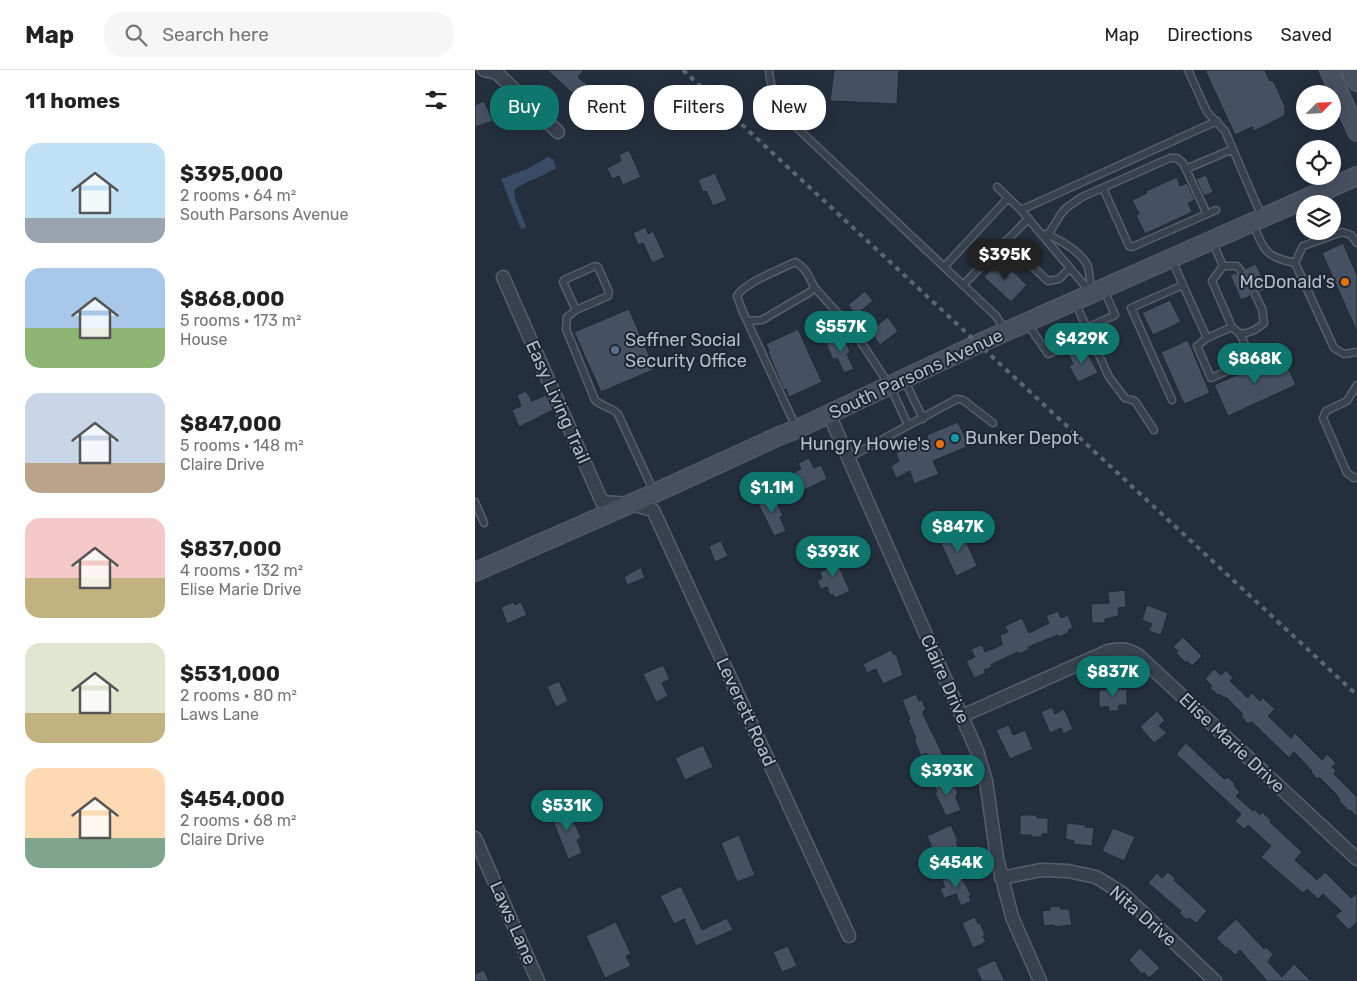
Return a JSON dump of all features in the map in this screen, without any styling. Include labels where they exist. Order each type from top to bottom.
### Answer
[{"type":"main road","points":[[1329,70],[1357,132]]},
{"type":"main road","points":[[1351,70],[1357,82]]},
{"type":"main road","name":"South Parsons Avenue","points":[[475,572],[655,493],[1097,291],[1357,176]]},
{"type":"street","points":[[484,70],[497,72],[558,132]]},
{"type":"street","name":"Easy Living Trail","points":[[503,277],[602,502],[629,504]]},
{"type":"street","name":"Claire Drive","points":[[829,414],[977,751],[986,782],[1001,878],[1012,918],[1040,981]]},
{"type":"street","name":"Leverett Road","points":[[629,504],[653,510],[849,936]]},
{"type":"street","name":"Elise Marie Drive","points":[[962,716],[1108,651],[1124,649],[1131,651],[1139,656],[1357,859]]},
{"type":"street","name":"Laws Lane","points":[[475,838],[538,981]]},
{"type":"street","name":"Nita Drive","points":[[1001,878],[1041,870],[1069,871],[1096,877],[1122,893],[1215,981]]},
{"type":"lane","points":[[769,70],[769,80],[775,96],[794,125],[996,316],[1007,332]]},
{"type":"lane","points":[[1188,70],[1207,112],[1225,131],[1257,221],[1264,249],[1278,260],[1295,262]]},
{"type":"lane","points":[[1021,210],[1217,121]]},
{"type":"lane","points":[[1186,169],[1233,150]]},
{"type":"lane","points":[[1048,235],[1066,208],[1082,197],[1170,158],[1181,160],[1207,214]]},
{"type":"lane","points":[[997,187],[1021,210],[1070,268],[1097,291],[1115,315],[1087,328]]},
{"type":"lane","points":[[1103,188],[1131,247],[1216,210]]},
{"type":"lane","points":[[944,267],[1009,198]]},
{"type":"lane","points":[[963,285],[1028,219]]},
{"type":"lane","points":[[1039,232],[1057,238],[1082,258],[1088,266],[1097,291]]},
{"type":"lane","points":[[1295,262],[1303,246],[1342,232],[1351,235],[1357,243]]},
{"type":"lane","points":[[1005,241],[1048,281],[1059,279],[1070,268]]},
{"type":"lane","points":[[1212,241],[1223,266]]},
{"type":"lane","points":[[1171,259],[1207,338]]},
{"type":"lane","points":[[797,429],[737,296],[739,292],[751,284],[795,262],[803,266],[809,274],[814,287],[897,383],[923,419]]},
{"type":"lane","points":[[1295,262],[1335,348],[1344,354],[1357,352]]},
{"type":"lane","points":[[575,310],[563,282],[564,280],[595,266],[598,267],[609,292],[607,296],[575,310],[567,317],[566,329],[595,400],[601,405],[616,411],[618,414],[655,493]]},
{"type":"lane","points":[[1223,266],[1237,266],[1241,271]]},
{"type":"lane","points":[[1223,266],[1211,281],[1232,327],[1240,334],[1252,360]]},
{"type":"lane","points":[[1172,400],[1131,308],[1183,286]]},
{"type":"lane","points":[[747,321],[762,320],[806,294],[814,287]]},
{"type":"lane","points":[[1240,334],[1257,330],[1264,324],[1262,309],[1255,294]]},
{"type":"lane","points":[[1075,301],[1109,377],[1125,398],[1135,401],[1154,430]]},
{"type":"lane","points":[[1027,323],[1048,354],[1091,336]]},
{"type":"lane","points":[[1232,327],[1207,338],[1197,346],[1211,378],[1271,351]]},
{"type":"lane","points":[[897,383],[908,426]]},
{"type":"lane","points":[[1357,385],[1347,401],[1326,411],[1323,418],[1347,472],[1355,478],[1357,477]]},
{"type":"lane","points":[[848,458],[957,399],[963,400],[993,423]]},
{"type":"lane","points":[[475,502],[484,523]]},
{"type":"water","points":[[548,157],[553,159],[556,168],[514,190],[515,198],[526,227],[522,229],[501,179],[527,169]]},
{"type":"building","points":[[547,70],[584,70],[578,77],[587,85],[569,85],[569,90]]},
{"type":"building","points":[[834,70],[899,70],[897,104],[830,101]]},
{"type":"building","points":[[1205,70],[1265,70],[1270,81],[1273,80],[1285,106],[1284,116],[1254,131],[1252,127],[1235,135]]},
{"type":"building","points":[[484,101],[490,114],[490,122],[475,127],[475,105]]},
{"type":"building","points":[[629,150],[641,177],[623,185],[619,176],[612,179],[607,168],[621,161],[619,155]]},
{"type":"building","points":[[715,173],[727,200],[713,206],[706,191],[703,192],[698,180]]},
{"type":"building","points":[[1206,175],[1213,192],[1204,196],[1196,179]]},
{"type":"building","points":[[1177,177],[1180,186],[1187,183],[1195,200],[1188,203],[1192,212],[1145,234],[1136,215],[1139,214],[1132,200],[1147,193],[1146,191]]},
{"type":"building","points":[[646,227],[648,234],[653,231],[665,257],[652,263],[643,243],[638,245],[633,233]]},
{"type":"building","points":[[1343,243],[1357,275],[1357,332],[1322,253]]},
{"type":"building","points":[[1000,259],[1027,285],[1011,302],[984,277]]},
{"type":"building","points":[[1256,264],[1267,289],[1260,292],[1253,289],[1250,296],[1241,300],[1230,275],[1236,273],[1242,276],[1245,273],[1245,269]]},
{"type":"building","points":[[865,291],[873,301],[856,315],[848,305]]},
{"type":"building","points":[[1170,300],[1181,322],[1153,335],[1142,313]]},
{"type":"building","name":"Seffner Social Security Office","points":[[629,309],[655,369],[601,392],[574,332]]},
{"type":"building","points":[[888,317],[898,331],[880,345],[870,331]]},
{"type":"building","points":[[798,329],[822,382],[789,397],[786,389],[784,390],[766,344]]},
{"type":"building","points":[[843,335],[850,352],[847,354],[854,369],[844,373],[837,358],[833,360],[826,343]]},
{"type":"building","points":[[1188,340],[1210,393],[1184,404],[1161,352]]},
{"type":"building","points":[[1085,348],[1098,373],[1078,382],[1069,366],[1073,364],[1068,353]]},
{"type":"building","points":[[1282,355],[1296,385],[1228,416],[1214,385]]},
{"type":"building","points":[[526,391],[532,401],[546,395],[553,410],[519,427],[512,410],[521,406],[517,395]]},
{"type":"building","points":[[958,422],[969,446],[933,461],[939,474],[914,484],[910,471],[896,478],[891,466],[899,461],[896,453],[907,448],[906,445],[928,437],[927,435]]},
{"type":"building","points":[[809,458],[814,468],[821,465],[827,479],[804,490],[803,488],[789,494],[783,482],[789,480],[787,476],[801,469],[798,463]]},
{"type":"building","points":[[773,493],[783,516],[780,517],[786,531],[774,536],[757,501]]},
{"type":"building","points":[[961,530],[977,566],[956,576],[939,539]]},
{"type":"building","points":[[721,541],[728,556],[715,562],[709,546]]},
{"type":"building","points":[[833,553],[850,591],[835,598],[833,594],[830,595],[827,587],[821,589],[817,581],[822,578],[820,572],[827,569],[822,558]]},
{"type":"building","points":[[641,567],[645,578],[627,585],[624,577]]},
{"type":"building","points":[[1125,590],[1126,607],[1118,608],[1119,616],[1105,619],[1105,623],[1092,623],[1091,604],[1109,603],[1108,592]]},
{"type":"building","points":[[514,602],[515,605],[521,602],[527,615],[507,624],[501,607]]},
{"type":"building","points":[[1147,605],[1168,613],[1161,635],[1149,631],[1152,624],[1142,620]]},
{"type":"building","points":[[1058,611],[1061,618],[1068,615],[1073,628],[1068,630],[1069,632],[1028,647],[1029,649],[1019,654],[1018,652],[996,662],[991,665],[992,667],[984,670],[986,673],[974,678],[966,661],[975,657],[971,649],[982,645],[985,652],[1002,645],[1000,635],[1008,632],[1005,626],[1022,618],[1029,633],[1049,623],[1046,616]]},
{"type":"building","points":[[1183,637],[1202,656],[1192,666],[1176,653],[1178,651],[1173,647]]},
{"type":"building","points":[[891,650],[894,655],[896,654],[903,675],[883,684],[876,669],[867,673],[863,664]]},
{"type":"building","points":[[663,665],[670,679],[662,683],[668,696],[656,702],[643,674]]},
{"type":"building","points":[[1214,669],[1221,675],[1226,670],[1233,678],[1230,681],[1248,698],[1252,693],[1260,701],[1263,698],[1275,709],[1268,716],[1291,738],[1295,733],[1322,760],[1327,754],[1336,763],[1332,767],[1336,771],[1334,774],[1357,797],[1357,817],[1339,801],[1337,795],[1319,777],[1317,779],[1294,752],[1289,758],[1253,723],[1250,722],[1248,724],[1241,716],[1243,714],[1226,697],[1218,695],[1210,688],[1212,686],[1205,679]]},
{"type":"building","points":[[559,681],[568,701],[556,707],[547,687]]},
{"type":"building","points":[[1108,686],[1119,686],[1119,689],[1127,689],[1127,705],[1119,705],[1118,711],[1108,711],[1109,707],[1099,707],[1099,690],[1108,689]]},
{"type":"building","points":[[916,694],[919,701],[922,700],[926,710],[923,711],[923,714],[944,757],[930,762],[926,753],[921,756],[902,700]]},
{"type":"building","points":[[1052,707],[1055,714],[1064,709],[1073,729],[1063,734],[1061,728],[1050,733],[1041,712]]},
{"type":"building","points":[[1157,711],[1165,720],[1159,726],[1167,733],[1154,743],[1140,727]]},
{"type":"building","points":[[1009,725],[1013,735],[1025,730],[1033,749],[1010,759],[996,730]]},
{"type":"building","points":[[1186,743],[1223,778],[1226,779],[1228,777],[1235,784],[1234,786],[1240,792],[1236,796],[1253,811],[1254,809],[1260,815],[1262,812],[1302,852],[1295,860],[1317,880],[1325,872],[1351,898],[1357,893],[1357,922],[1349,930],[1335,916],[1341,911],[1323,894],[1318,899],[1307,889],[1303,893],[1261,857],[1271,846],[1248,825],[1244,829],[1235,821],[1241,814],[1176,754]]},
{"type":"building","points":[[703,745],[713,767],[685,780],[675,758]]},
{"type":"building","points":[[948,778],[952,786],[954,784],[958,794],[956,798],[961,810],[946,816],[935,793],[937,792],[934,784]]},
{"type":"building","points":[[567,806],[581,838],[577,840],[582,853],[568,859],[550,813]]},
{"type":"building","points":[[1020,815],[1037,815],[1037,818],[1048,818],[1048,834],[1042,834],[1042,837],[1020,835]]},
{"type":"building","points":[[1067,823],[1094,828],[1092,846],[1074,844],[1074,841],[1065,839]]},
{"type":"building","points":[[951,825],[960,851],[947,857],[943,848],[934,852],[927,836]]},
{"type":"building","points":[[1113,828],[1135,837],[1124,861],[1102,851]]},
{"type":"building","points":[[739,835],[755,875],[737,882],[721,843]]},
{"type":"building","points":[[1168,872],[1207,911],[1196,923],[1189,918],[1187,920],[1179,913],[1181,911],[1148,883],[1157,873],[1162,878]]},
{"type":"building","points":[[959,873],[971,895],[969,896],[971,901],[961,906],[956,894],[944,898],[940,889],[945,887],[942,880]]},
{"type":"building","points":[[681,886],[702,930],[727,918],[733,930],[696,946],[684,919],[674,924],[660,896]]},
{"type":"building","points":[[1060,906],[1061,909],[1069,909],[1072,925],[1044,926],[1042,911],[1050,910],[1050,907]]},
{"type":"building","points":[[975,917],[978,924],[980,923],[986,942],[973,948],[962,923]]},
{"type":"building","points":[[1236,919],[1264,949],[1266,947],[1273,954],[1268,962],[1282,977],[1294,964],[1311,981],[1267,981],[1240,950],[1235,955],[1226,948],[1216,938]]},
{"type":"building","points":[[616,922],[631,954],[626,956],[631,966],[605,978],[586,936]]},
{"type":"building","points":[[788,946],[797,966],[782,972],[773,952]]},
{"type":"building","points":[[1140,948],[1160,968],[1149,978],[1144,972],[1142,974],[1129,960]]},
{"type":"building","points":[[995,960],[1005,981],[982,981],[976,969]]},
{"type":"building","points":[[484,970],[489,981],[475,981],[475,974]]},
{"type":"railway","points":[[683,70],[1357,695]]},
{"type":"place","name":"McDonald's","points":[[1345,282]]},
{"type":"place","name":"Seffner Social Security Office","points":[[615,350]]},
{"type":"place","name":"Bunker Depot","points":[[955,438]]},
{"type":"place","name":"Hungry Howie's","points":[[940,444]]}]
